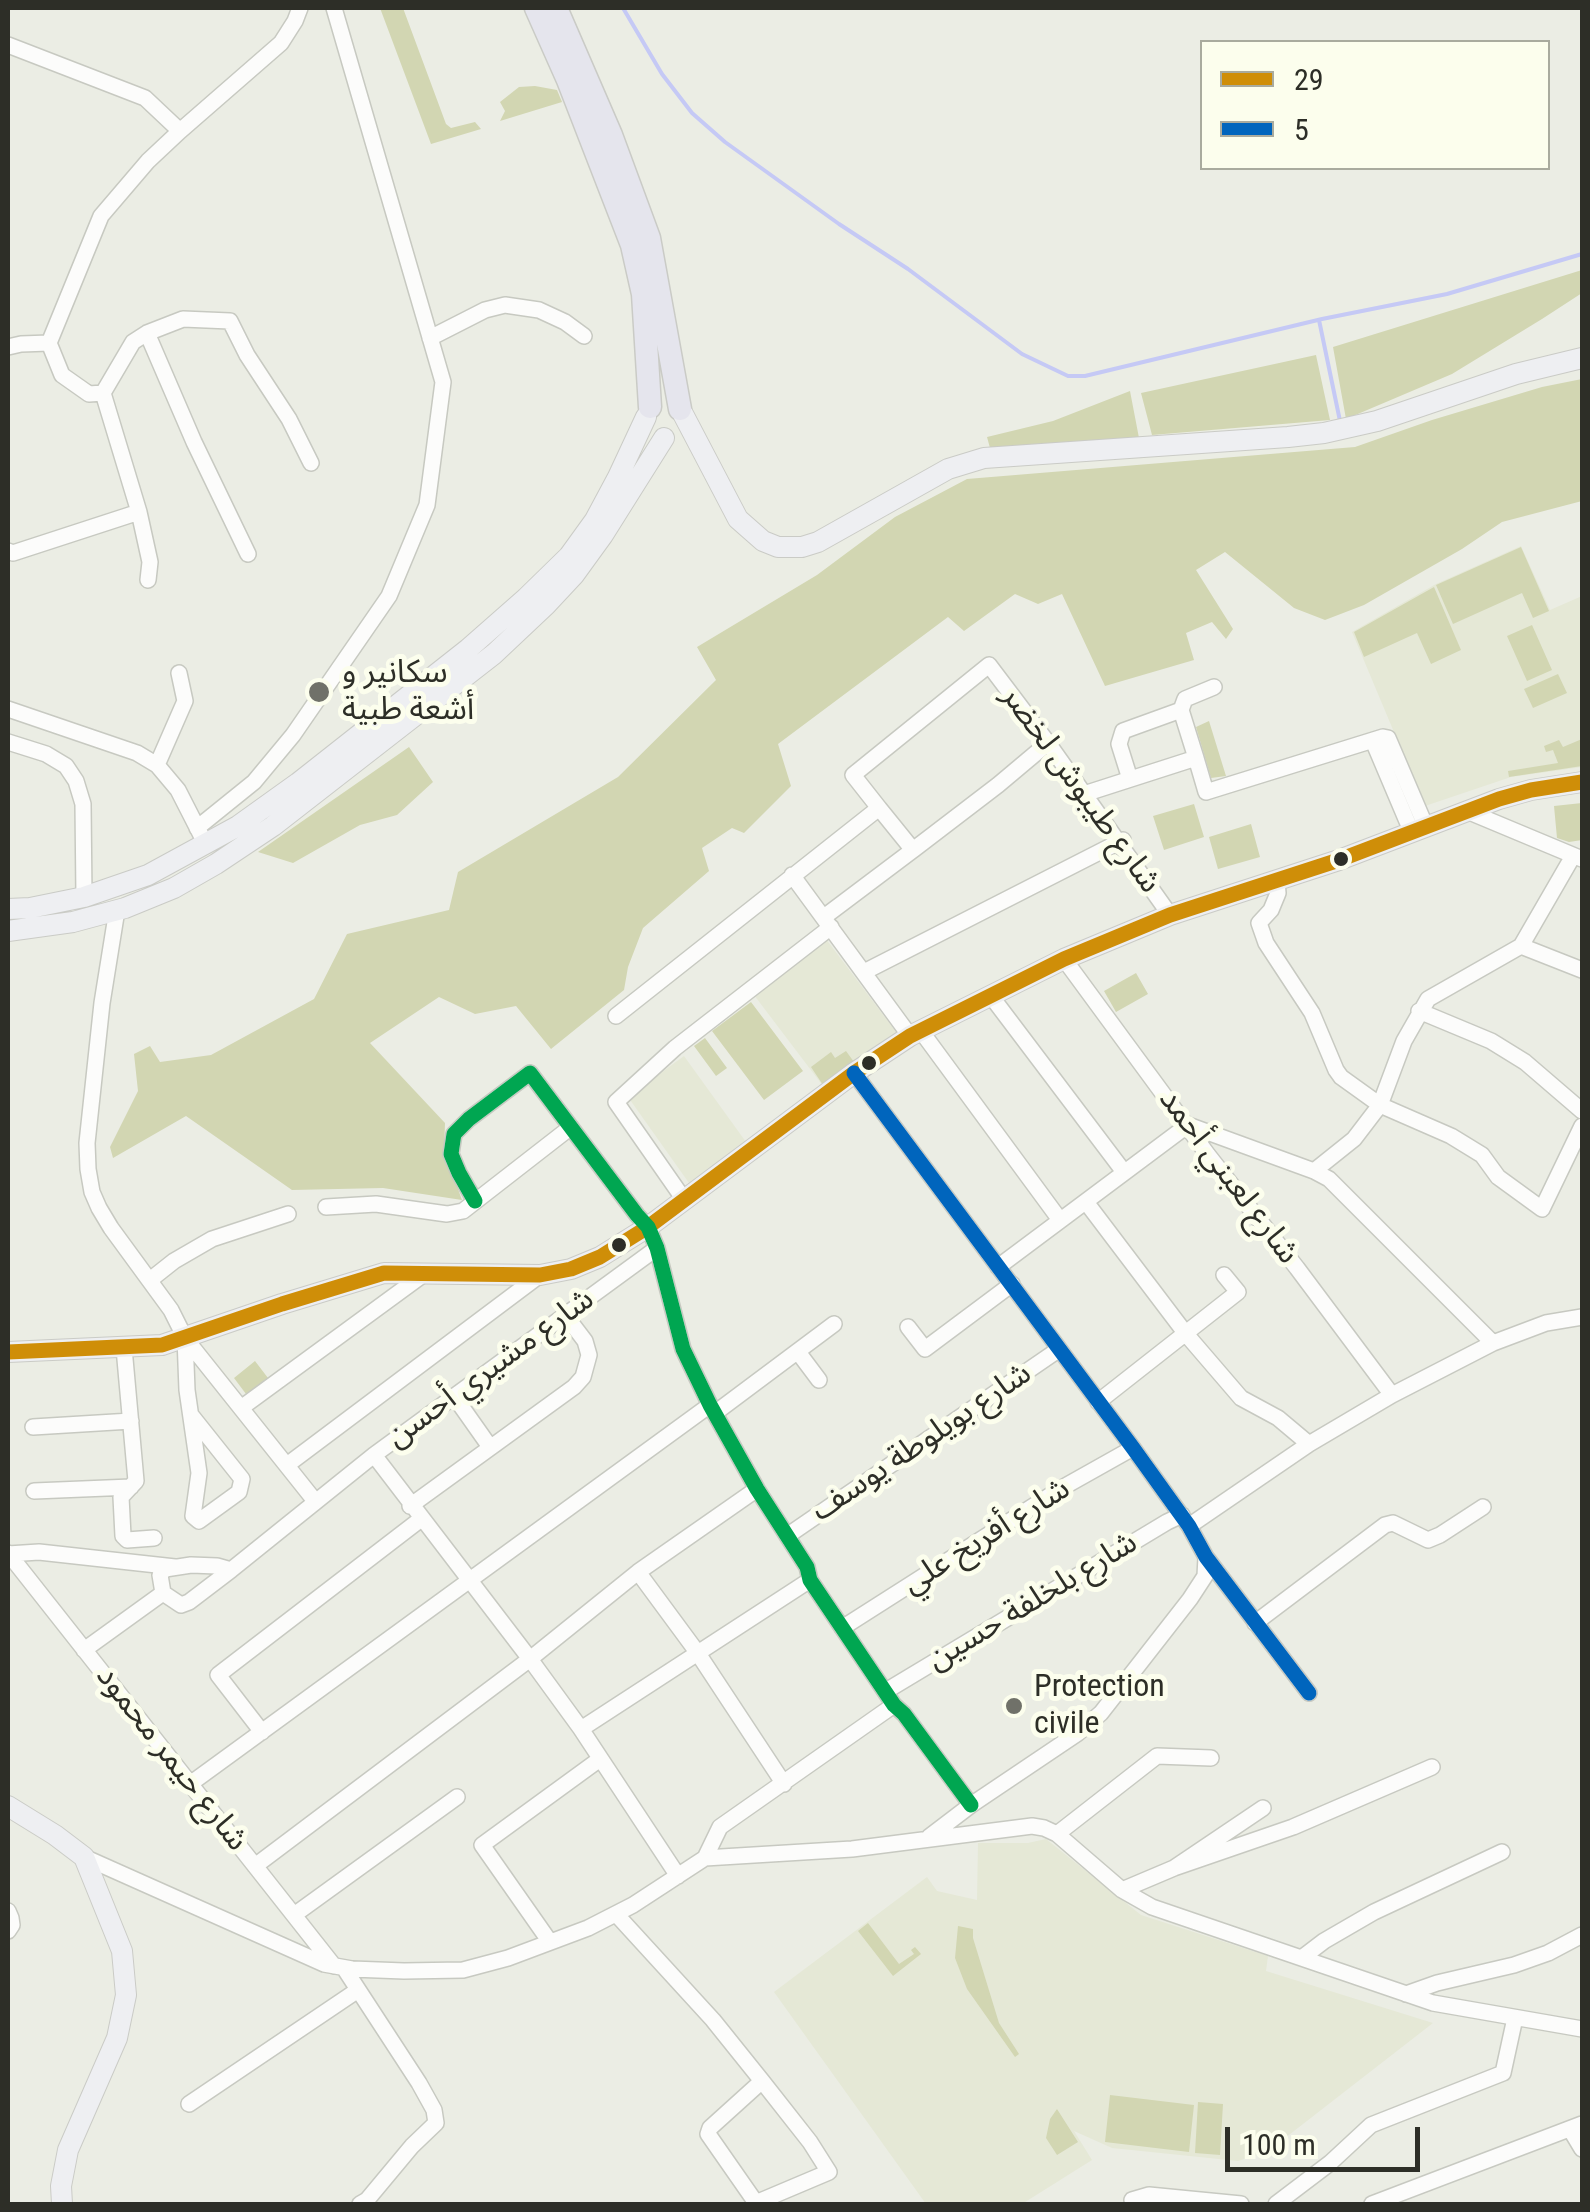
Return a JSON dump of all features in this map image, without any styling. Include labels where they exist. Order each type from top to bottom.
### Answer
[{"type":"highway","points":[[536,8],[632,244],[643,294],[648,412]]},
{"type":"highway","points":[[556,8],[644,222],[656,267],[671,430]]},
{"type":"main road","points":[[648,412],[650,431],[671,430],[708,464],[738,519],[751,532],[778,547],[802,547],[818,542],[948,470],[984,458],[1324,433],[1377,421],[1516,374],[1582,358]]},
{"type":"main road","points":[[8,909],[84,897],[148,875],[202,836],[269,805],[328,760],[441,671],[568,556],[618,477],[648,412],[658,401],[668,400],[671,430],[612,523],[574,575],[494,654],[273,826],[174,888],[73,922],[8,931]]},
{"type":"main road","points":[[671,430],[708,464]]},
{"type":"main road","points":[[8,1352],[156,1346],[384,1274],[540,1275],[571,1270],[685,1201],[854,1074],[915,1034],[1064,960],[1170,915],[1277,881],[1499,799],[1582,782]]},
{"type":"main road","points":[[8,1806],[84,1857],[122,1951],[126,1995],[117,2038],[68,2150],[62,2204]]},
{"type":"street","points":[[103,393],[89,394],[62,375],[49,343],[101,216],[180,130],[280,43],[300,8]]},
{"type":"street","points":[[8,708],[137,753],[157,765],[178,790],[202,836],[268,767],[389,596],[426,505],[443,382],[334,8]]},
{"type":"street","points":[[8,45],[145,98],[180,130]]},
{"type":"street","points":[[430,338],[505,304],[539,310],[584,336]]},
{"type":"street","points":[[148,580],[150,562],[139,512],[103,393],[132,342],[183,319],[230,321],[312,462]]},
{"type":"street","points":[[147,333],[248,554]]},
{"type":"street","points":[[8,348],[49,343]]},
{"type":"street","points":[[8,551],[13,553],[139,512]]},
{"type":"street","name":"شارع طيبوش لخضر","points":[[879,808],[854,775],[989,665],[1122,840],[1170,915]]},
{"type":"street","points":[[157,765],[185,700],[178,673]]},
{"type":"street","points":[[1214,687],[1185,699],[1182,710],[1206,792],[1347,754],[1373,741],[1419,830]]},
{"type":"street","points":[[1130,779],[1118,744],[1123,731],[1182,710]]},
{"type":"street","points":[[8,742],[46,754],[66,766],[76,781],[83,804],[84,897]]},
{"type":"street","points":[[685,1201],[616,1102],[675,1048],[913,850],[1048,743]]},
{"type":"street","points":[[1084,794],[1196,758]]},
{"type":"street","points":[[1499,799],[1502,826]]},
{"type":"street","points":[[616,1016],[879,808],[913,850]]},
{"type":"street","points":[[1314,1171],[1354,1139],[1380,1104],[1404,1041],[1428,1000],[1521,946],[1578,858],[1468,810]]},
{"type":"street","points":[[864,972],[1122,840]]},
{"type":"street","points":[[792,875],[1060,1220]]},
{"type":"street","points":[[1277,881],[1278,894],[1271,910],[1258,923],[1312,1013],[1341,1077],[1380,1104],[1451,1136],[1482,1155],[1498,1177],[1542,1209],[1582,1126]]},
{"type":"street","points":[[117,910],[87,1144],[92,1192],[111,1228],[171,1310],[185,1338],[315,1501]]},
{"type":"street","points":[[1521,946],[1582,970]]},
{"type":"street","name":"شارع لعبني أحمد","points":[[1064,960],[1392,1395]]},
{"type":"street","points":[[991,996],[1124,1172]]},
{"type":"street","points":[[1420,1011],[1491,1041],[1525,1062],[1582,1111]]},
{"type":"street","points":[[476,1201],[451,1154],[454,1134],[530,1073],[648,1226],[684,1349],[757,1490],[842,1628],[971,1805]]},
{"type":"street","points":[[854,1074],[1133,1448],[1186,1521],[1206,1557],[1309,1693]]},
{"type":"street","points":[[998,1267],[1188,1125],[1328,1179],[1494,1343]]},
{"type":"street","points":[[326,1207],[376,1204],[446,1214],[463,1211],[570,1127]]},
{"type":"street","points":[[1086,1202],[1186,1334],[1241,1398],[1278,1418],[1309,1444]]},
{"type":"street","points":[[150,1280],[212,1239],[288,1214]]},
{"type":"street","name":"شارع مشيري أحسن","points":[[162,1593],[180,1605],[188,1602],[374,1455],[657,1248]]},
{"type":"street","points":[[241,1408],[424,1274]]},
{"type":"street","points":[[288,1465],[540,1275]]},
{"type":"street","points":[[1098,1402],[1238,1292],[1224,1275]]},
{"type":"street","points":[[908,1328],[926,1349],[1012,1284]]},
{"type":"street","points":[[262,1732],[218,1675],[490,1447],[583,1377],[589,1355],[585,1341],[566,1316]]},
{"type":"street","name":"شارع بلخلفة حسين","points":[[705,1858],[720,1827],[784,1784],[890,1698],[1167,1522],[1186,1521],[1392,1395],[1494,1343],[1546,1323],[1582,1317]]},
{"type":"street","points":[[190,1784],[470,1579],[834,1324]]},
{"type":"street","points":[[185,1338],[187,1390],[199,1473],[192,1516],[199,1521],[240,1492],[242,1479],[191,1415]]},
{"type":"street","points":[[124,1348],[136,1481],[122,1497],[123,1536],[127,1540],[154,1538]]},
{"type":"street","name":"شارع بويلوطة يوسف","points":[[787,1536],[1058,1350]]},
{"type":"street","points":[[798,1352],[819,1380]]},
{"type":"street","points":[[187,1390],[211,1372]]},
{"type":"street","points":[[454,1396],[490,1447]]},
{"type":"street","points":[[33,1427],[131,1421]]},
{"type":"street","name":"شارع أفريخ علي","points":[[842,1628],[1047,1497],[1133,1448]]},
{"type":"street","points":[[374,1455],[530,1659],[678,1876]]},
{"type":"street","points":[[34,1491],[130,1487]]},
{"type":"street","points":[[255,1866],[530,1659],[638,1572],[757,1490]]},
{"type":"street","points":[[1255,1623],[1385,1525],[1393,1523],[1428,1540],[1482,1507]]},
{"type":"street","points":[[8,1553],[40,1552],[231,1570]]},
{"type":"street","name":"شارع حيمر محمود","points":[[8,1553],[294,1916],[358,1990],[420,2083],[436,2123],[368,2200],[360,2204]]},
{"type":"street","points":[[926,1839],[1101,1713],[1190,1599],[1204,1576],[1206,1557]]},
{"type":"street","points":[[84,1650],[162,1593],[160,1574],[175,1566]]},
{"type":"street","points":[[638,1572],[697,1652],[784,1784]]},
{"type":"street","points":[[580,1729],[810,1580]]},
{"type":"street","points":[[1057,1834],[1158,1756],[1211,1758]]},
{"type":"street","points":[[550,1942],[482,1845],[600,1759]]},
{"type":"street","points":[[1122,1890],[1293,1827],[1432,1767]]},
{"type":"street","points":[[294,1916],[457,1796]]},
{"type":"street","points":[[1174,1868],[1262,1808]]},
{"type":"street","points":[[84,1857],[324,1964],[404,1971],[463,1970],[508,1958],[616,1914],[705,1858],[852,1848],[1032,1826],[1057,1834],[1122,1890],[1152,1908],[1433,2003],[1582,2029]]},
{"type":"street","points":[[1303,1957],[1374,1912],[1502,1852]]},
{"type":"street","points":[[8,1911],[12,1918],[8,1931]]},
{"type":"street","points":[[616,1914],[713,2020],[762,2081],[817,2152],[828,2172],[758,2202],[708,2134],[762,2081]]},
{"type":"street","points":[[1406,1994],[1499,1970],[1582,1936]]},
{"type":"street","points":[[189,2104],[358,1990]]},
{"type":"street","points":[[1276,2204],[1330,2164],[1371,2125],[1503,2073],[1515,2018]]},
{"type":"street","points":[[1372,2204],[1576,2126],[1582,2149]]},
{"type":"street","points":[[1132,2200],[1149,2195],[1241,2204]]},
{"type":"shaded area","points":[[1521,546],[1550,610],[1582,596],[1582,767],[1511,777],[1425,806],[1352,632],[1436,584]]},
{"type":"shaded area","points":[[826,939],[896,1032],[823,1086],[754,995]]},
{"type":"shaded area","points":[[684,1056],[746,1142],[689,1183],[628,1097]]},
{"type":"shaded area","points":[[1046,1839],[1141,1915],[1268,1956],[1266,1971],[1433,2023],[1267,2152],[1238,2161],[1112,2148],[1074,2131],[1092,2160],[1022,2204],[926,2204],[774,1992],[927,1877],[937,1891],[977,1900],[978,1843]]},
{"type":"green space","points":[[380,8],[403,8],[446,124],[451,128],[475,122],[481,129],[431,144]]},
{"type":"green space","points":[[519,87],[557,90],[562,102],[500,121],[505,111],[500,102]]},
{"type":"green space","points":[[1582,270],[1582,293],[1542,319],[1452,374],[1346,419],[1333,347]]},
{"type":"green space","points":[[1316,355],[1330,420],[1152,435],[1141,393]]},
{"type":"green space","points":[[1582,379],[1582,501],[1502,522],[1364,605],[1325,620],[1294,608],[1225,552],[1196,570],[1233,629],[1226,639],[1212,622],[1186,633],[1194,660],[1105,686],[1062,594],[1038,604],[1015,594],[964,631],[948,617],[778,744],[791,786],[744,833],[732,828],[702,848],[709,871],[643,928],[624,990],[551,1049],[516,1006],[475,1014],[439,997],[370,1043],[445,1123],[444,1151],[462,1200],[383,1188],[292,1190],[186,1116],[113,1158],[110,1147],[138,1091],[134,1054],[150,1046],[160,1062],[211,1055],[314,999],[347,934],[449,910],[458,872],[618,777],[716,680],[697,647],[817,575],[895,517],[967,479],[1355,447],[1542,387]]},
{"type":"green space","points":[[1130,391],[1139,438],[990,448],[987,437],[1053,421]]},
{"type":"green space","points":[[1521,547],[1549,611],[1533,618],[1522,593],[1453,624],[1436,585]]},
{"type":"green space","points":[[1434,587],[1461,650],[1431,664],[1417,633],[1364,657],[1354,632]]},
{"type":"green space","points":[[1532,625],[1552,670],[1527,681],[1507,636]]},
{"type":"green space","points":[[1558,674],[1567,693],[1533,708],[1524,689]]},
{"type":"green space","points":[[1209,721],[1226,776],[1211,778],[1196,727]]},
{"type":"green space","points":[[1582,739],[1582,766],[1509,777],[1508,771],[1558,763],[1553,750],[1546,752],[1544,746],[1559,740],[1563,747]]},
{"type":"green space","points":[[409,747],[433,782],[397,815],[360,825],[293,863],[258,852]]},
{"type":"green space","points":[[1582,803],[1582,840],[1569,842],[1557,838],[1554,806]]},
{"type":"green space","points":[[1194,804],[1204,837],[1164,850],[1153,816]]},
{"type":"green space","points":[[1251,824],[1260,857],[1218,869],[1209,837]]},
{"type":"green space","points":[[1136,973],[1148,994],[1116,1012],[1104,991]]},
{"type":"green space","points":[[751,1002],[803,1071],[764,1100],[712,1031]]},
{"type":"green space","points":[[705,1038],[727,1068],[716,1076],[694,1046]]},
{"type":"green space","points":[[846,1051],[854,1062],[823,1085],[811,1067],[831,1052],[835,1058]]},
{"type":"green space","points":[[255,1361],[268,1378],[246,1394],[234,1378]]},
{"type":"green space","points":[[868,1923],[899,1964],[914,1954],[911,1950],[915,1947],[921,1954],[893,1976],[858,1931]]},
{"type":"green space","points":[[958,1926],[973,1929],[999,2023],[1019,2054],[1015,2057],[967,1989],[955,1958]]},
{"type":"green space","points":[[1110,2095],[1194,2105],[1189,2152],[1105,2142]]},
{"type":"green space","points":[[1198,2102],[1223,2104],[1220,2155],[1195,2153]]},
{"type":"green space","points":[[1057,2109],[1078,2142],[1057,2155],[1046,2138]]},
{"type":"waterway","points":[[623,8],[662,74],[692,113],[725,142],[1022,354],[1068,376],[1085,376],[1322,319],[1447,294],[1582,254]]},
{"type":"waterway","points":[[1319,320],[1340,421]]},
{"type":"transit line","name":"29","points":[[8,1352],[162,1345],[384,1273],[540,1275],[571,1269],[600,1257],[648,1227],[854,1073],[910,1036],[1064,959],[1170,915],[1339,860],[1499,799],[1582,782]]},
{"type":"transit line","points":[[475,1201],[451,1154],[454,1134],[530,1073],[648,1227],[683,1349],[757,1489],[807,1567],[810,1580],[894,1705],[971,1805]]},
{"type":"transit line","name":"5","points":[[854,1073],[1133,1448],[1189,1526],[1206,1557],[1309,1693]]},
{"type":"place","name":"سكانير و أشعة طبية","points":[[319,692]]},
{"type":"place","name":"Protection civile","points":[[1014,1706]]}]
